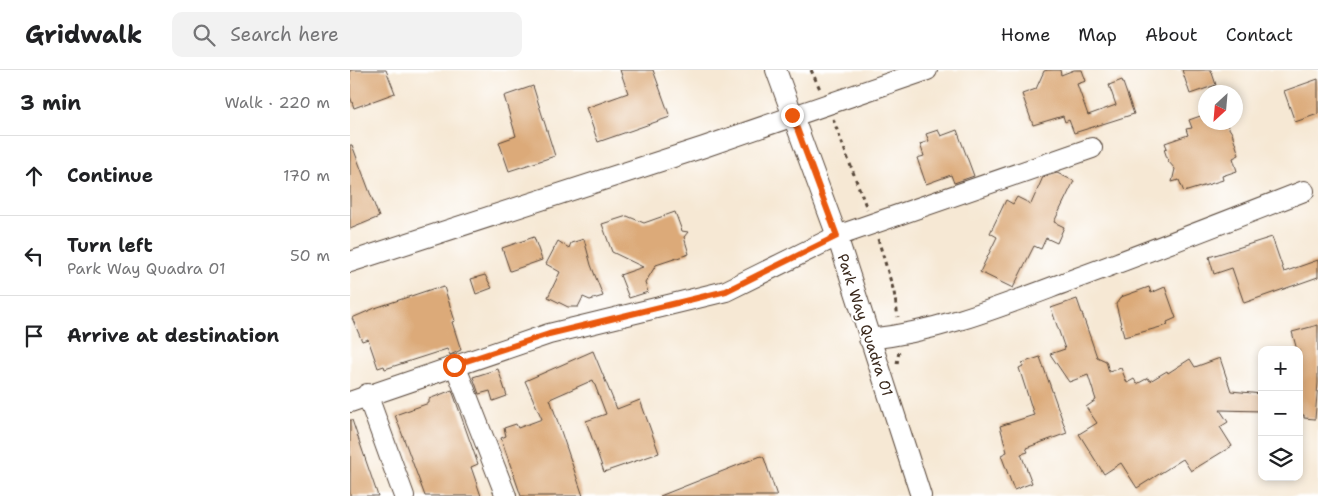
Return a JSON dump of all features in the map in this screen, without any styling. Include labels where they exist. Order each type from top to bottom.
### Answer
[{"type":"street","name":"Park Way Quadra 01","points":[[776,70],[837,236],[921,496]]},
{"type":"street","points":[[350,262],[695,150],[927,70]]},
{"type":"street","points":[[404,496],[359,398],[549,334],[726,291],[837,236],[1092,148]]},
{"type":"street","points":[[869,339],[901,336],[970,317],[1175,242],[1304,192]]},
{"type":"street","points":[[454,365],[506,496]]},
{"type":"path","points":[[811,70],[827,103],[873,224],[894,292],[901,336],[896,368]]},
{"type":"building","points":[[350,70],[386,70],[395,93],[354,108],[350,96]]},
{"type":"building","points":[[620,70],[653,70],[670,117],[598,142],[586,108],[628,93]]},
{"type":"building","points":[[1060,70],[1061,75],[1074,70],[1082,70],[1086,81],[1077,84],[1088,115],[1116,105],[1109,85],[1122,80],[1134,114],[1074,133],[1069,120],[1065,122],[1063,116],[1033,125],[1022,94],[1036,89],[1044,71]]},
{"type":"building","points":[[1182,70],[1211,70],[1216,85],[1198,85],[1198,91],[1190,94]]},
{"type":"building","points":[[1318,79],[1318,114],[1295,122],[1284,91]]},
{"type":"building","points":[[533,86],[555,156],[509,171],[499,142],[516,136],[504,96]]},
{"type":"building","points":[[1198,117],[1198,130],[1230,130],[1239,155],[1233,158],[1237,171],[1222,176],[1223,180],[1184,192],[1179,180],[1172,182],[1175,169],[1168,161],[1164,149],[1167,148],[1165,143],[1188,135],[1186,129],[1192,128],[1189,120]]},
{"type":"building","points":[[938,130],[941,136],[957,130],[974,176],[954,183],[951,175],[926,184],[917,158],[924,156],[920,144],[929,141],[926,134]]},
{"type":"building","points":[[350,145],[352,145],[379,217],[350,229]]},
{"type":"building","points":[[1057,173],[1074,181],[1054,222],[1064,227],[1057,243],[1046,238],[1041,249],[1034,246],[1013,288],[980,272],[997,237],[990,233],[1006,200],[1013,204],[1017,197],[1031,204],[1043,177]]},
{"type":"building","points":[[675,212],[682,231],[688,232],[684,237],[689,254],[656,265],[645,283],[648,292],[629,298],[620,275],[643,267],[612,252],[602,224],[627,216],[644,223]]},
{"type":"building","points":[[534,237],[542,260],[510,271],[502,248]]},
{"type":"building","points":[[1272,237],[1284,272],[1318,260],[1318,277],[1244,303],[1232,268],[1214,274],[1209,257]]},
{"type":"building","points":[[584,239],[591,265],[603,296],[590,300],[583,297],[578,307],[568,307],[548,297],[560,272],[546,264],[558,241],[569,248],[571,243]]},
{"type":"building","points":[[485,275],[492,288],[476,294],[471,279]]},
{"type":"building","points":[[444,287],[455,321],[452,322],[461,350],[450,355],[447,349],[385,369],[384,366],[378,368],[368,339],[362,341],[352,318],[375,308],[435,288]]},
{"type":"building","points":[[1149,287],[1151,293],[1165,287],[1176,318],[1167,322],[1168,325],[1124,337],[1116,304],[1121,297]]},
{"type":"building","points":[[1077,299],[1097,357],[1106,361],[1109,372],[1121,368],[1127,383],[1134,379],[1137,384],[1148,378],[1150,381],[1167,371],[1168,373],[1190,359],[1195,367],[1220,358],[1231,391],[1258,394],[1258,411],[1220,410],[1228,422],[1220,427],[1232,446],[1191,471],[1183,459],[1137,488],[1121,463],[1104,474],[1079,434],[1097,423],[1086,407],[1096,400],[1088,375],[1069,382],[1050,354],[1065,349],[1051,308]]},
{"type":"building","points":[[1318,325],[1318,383],[1315,419],[1304,418],[1303,415],[1303,346],[1296,346],[1292,332]]},
{"type":"building","points":[[593,351],[617,409],[640,400],[659,453],[604,472],[586,421],[606,414],[593,380],[550,399],[583,496],[521,496],[501,438],[506,436],[504,428],[516,424],[518,428],[542,419],[525,381]]},
{"type":"building","points":[[1040,357],[1067,433],[1026,448],[1028,452],[1021,454],[1032,483],[1014,490],[1001,455],[1007,452],[1000,426],[1034,415],[1019,368],[1023,366],[1022,363]]},
{"type":"building","points":[[498,369],[507,396],[493,401],[490,391],[479,394],[473,377]]},
{"type":"building","points":[[452,390],[478,464],[471,467],[481,496],[425,496],[395,415],[429,403],[429,399]]},
{"type":"building","points":[[350,420],[352,420],[378,496],[350,496]]},
{"type":"building","points":[[761,456],[764,458],[777,496],[660,496]]},
{"type":"route","points":[[454,365],[549,334],[726,291],[837,236],[792,115]]}]
